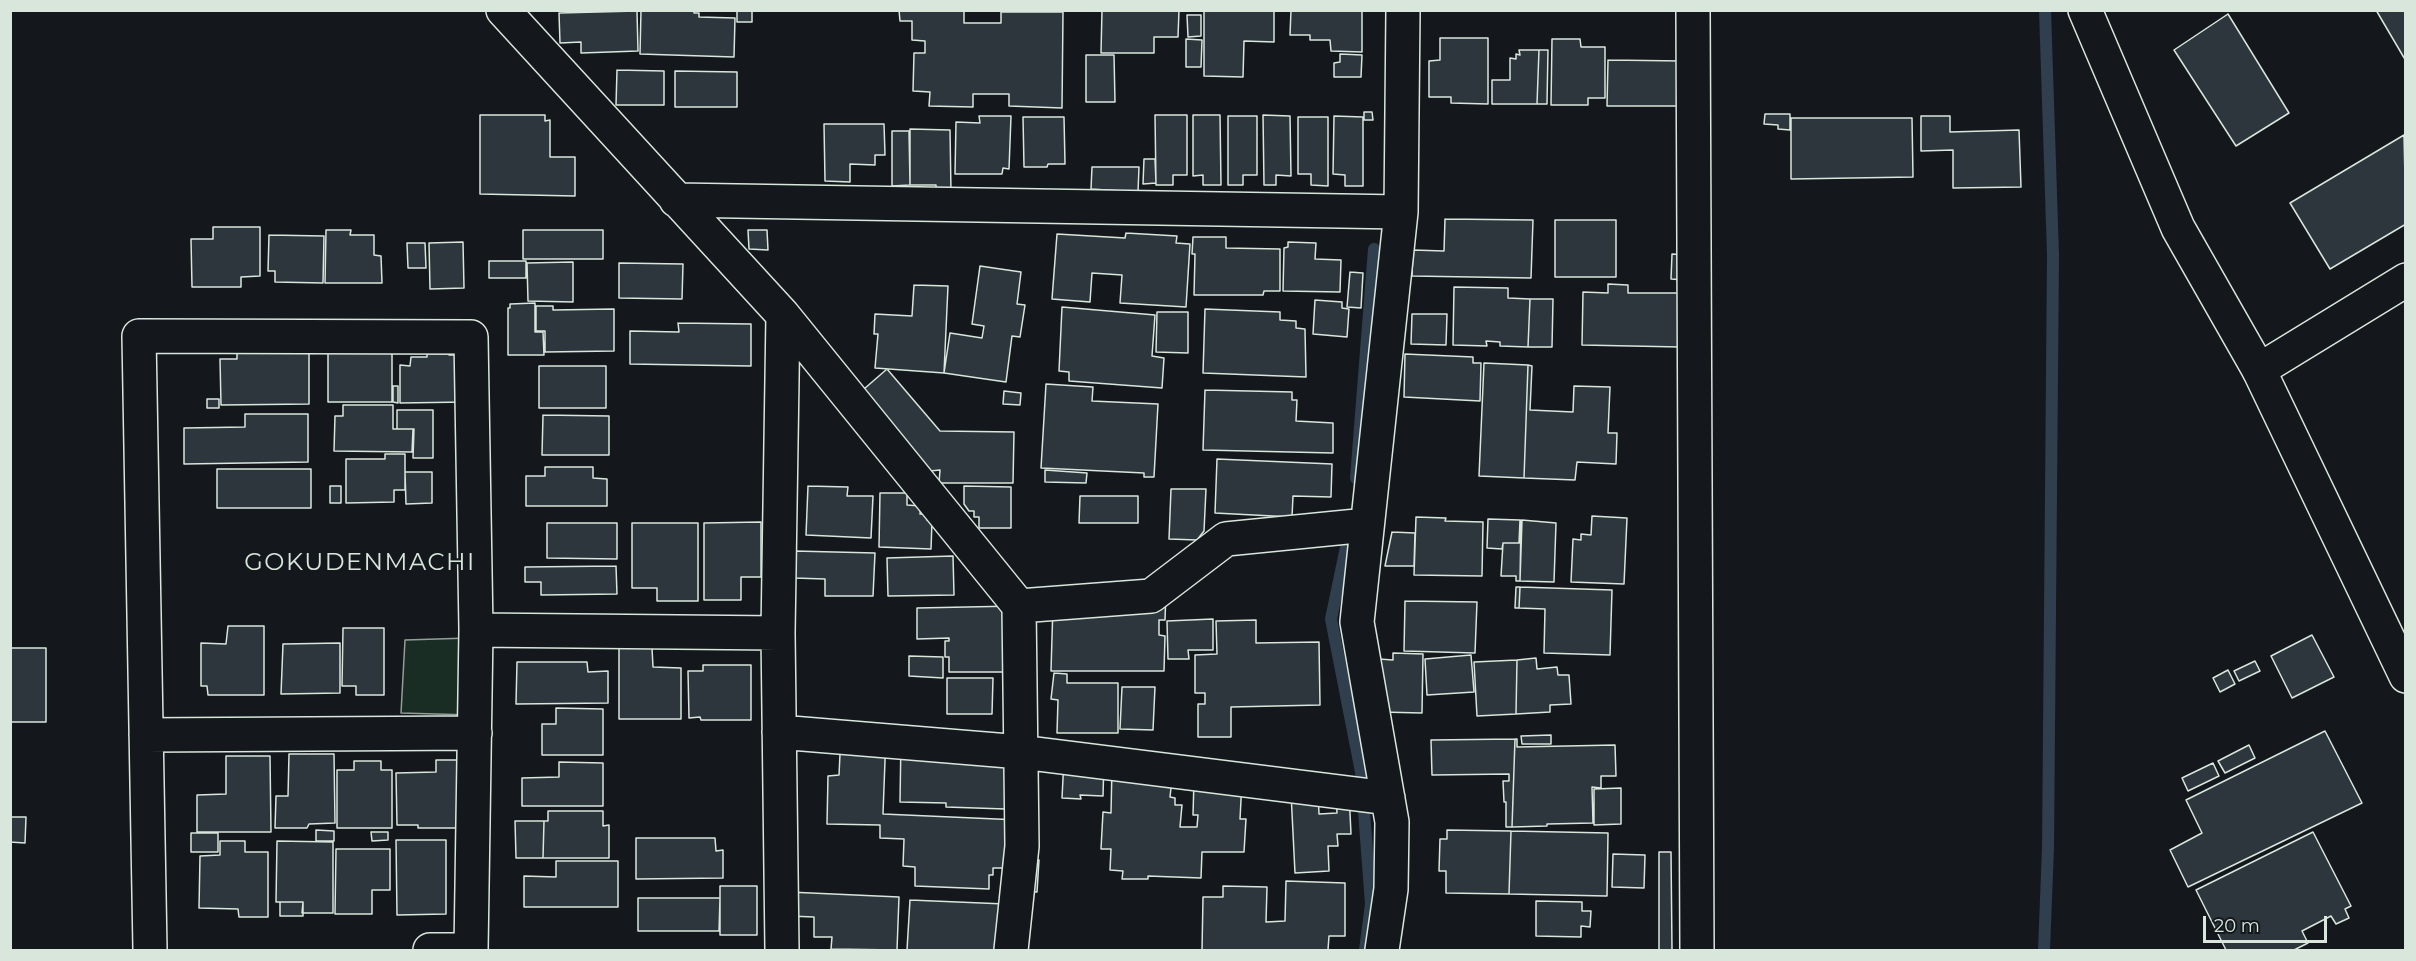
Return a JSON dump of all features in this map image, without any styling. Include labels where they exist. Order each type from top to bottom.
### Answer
[{"type":"street","points":[[503,10],[783,315],[1019,606],[1022,846],[1011,951]]},
{"type":"street","points":[[1382,951],[1391,889],[1392,822],[1357,622],[1365,525],[1401,212],[1403,10]]},
{"type":"street","points":[[1693,10],[1697,951]]},
{"type":"street","points":[[2085,10],[2178,228],[2259,369],[2406,675]]},
{"type":"street","points":[[676,200],[1401,212]]},
{"type":"street","points":[[2259,369],[2406,280]]},
{"type":"street","points":[[782,951],[778,633],[783,315]]},
{"type":"street","points":[[150,951],[139,336],[471,338],[476,630],[471,950],[430,951]]},
{"type":"street","points":[[1019,606],[1151,596],[1226,539],[1365,525]]},
{"type":"street","points":[[476,630],[778,633]]},
{"type":"street","points":[[779,732],[1021,752],[1386,798]]},
{"type":"street","points":[[146,735],[475,733]]},
{"type":"green space","points":[[469,638],[470,715],[401,713],[405,640]]},
{"type":"building","points":[[641,10],[694,10],[694,13],[699,13],[699,17],[735,18],[734,57],[640,54]]},
{"type":"building","points":[[737,10],[752,10],[752,22],[737,22]]},
{"type":"building","points":[[899,10],[964,10],[964,23],[1001,23],[1001,12],[1063,12],[1062,108],[1009,106],[1009,94],[973,94],[973,107],[929,106],[930,92],[913,91],[914,53],[925,53],[925,41],[912,40],[912,21],[900,21]]},
{"type":"building","points":[[1102,10],[1179,10],[1178,37],[1154,37],[1154,53],[1101,53]]},
{"type":"building","points":[[1204,10],[1274,10],[1274,42],[1244,41],[1243,77],[1204,76]]},
{"type":"building","points":[[1291,10],[1362,10],[1362,52],[1331,51],[1330,40],[1310,40],[1310,35],[1290,35]]},
{"type":"building","points":[[2376,10],[2406,10],[2406,61],[2403,56]]},
{"type":"building","points":[[637,11],[638,51],[581,53],[581,42],[560,43],[559,13]]},
{"type":"building","points":[[2228,14],[2289,113],[2236,146],[2174,50]]},
{"type":"building","points":[[1187,15],[1201,15],[1201,36],[1188,37]]},
{"type":"building","points":[[1440,38],[1488,38],[1488,104],[1451,103],[1451,97],[1429,97],[1429,61],[1440,60]]},
{"type":"building","points":[[1186,39],[1202,40],[1201,67],[1186,67]]},
{"type":"building","points":[[1552,39],[1580,39],[1581,47],[1605,47],[1605,98],[1588,98],[1588,105],[1551,105]]},
{"type":"building","points":[[1519,50],[1539,50],[1537,104],[1492,104],[1492,80],[1510,80],[1510,58],[1516,59],[1516,54],[1520,55]]},
{"type":"building","points":[[1539,50],[1548,50],[1547,104],[1537,104]]},
{"type":"building","points":[[1340,54],[1362,55],[1361,77],[1334,77],[1334,63],[1340,62]]},
{"type":"building","points":[[1086,55],[1114,55],[1115,102],[1086,102]]},
{"type":"building","points":[[1608,60],[1683,61],[1683,106],[1607,106]]},
{"type":"building","points":[[617,70],[664,71],[664,105],[616,105]]},
{"type":"building","points":[[675,71],[737,72],[737,107],[675,107]]},
{"type":"building","points":[[1364,112],[1372,112],[1373,120],[1364,120]]},
{"type":"building","points":[[1765,114],[1790,114],[1790,130],[1778,129],[1778,125],[1764,124]]},
{"type":"building","points":[[480,115],[545,115],[545,121],[550,120],[550,157],[575,157],[575,196],[480,194]]},
{"type":"building","points":[[1155,115],[1187,115],[1187,175],[1173,175],[1173,185],[1156,185]]},
{"type":"building","points":[[1193,115],[1220,115],[1221,185],[1203,185],[1203,175],[1193,176]]},
{"type":"building","points":[[1263,115],[1290,116],[1291,176],[1276,175],[1276,185],[1264,185]]},
{"type":"building","points":[[979,116],[1011,116],[1009,169],[1003,168],[1002,174],[955,174],[956,122],[980,123]]},
{"type":"building","points":[[1228,116],[1257,116],[1257,175],[1243,175],[1243,185],[1228,185]]},
{"type":"building","points":[[1334,116],[1363,117],[1363,186],[1345,186],[1345,175],[1333,174]]},
{"type":"building","points":[[1921,116],[1950,116],[1950,132],[2019,130],[2021,187],[1953,188],[1953,150],[1921,151]]},
{"type":"building","points":[[1023,117],[1064,117],[1065,164],[1024,167]]},
{"type":"building","points":[[1298,117],[1328,117],[1328,186],[1311,185],[1311,174],[1298,174]]},
{"type":"building","points":[[1791,118],[1912,118],[1913,177],[1791,179]]},
{"type":"building","points":[[824,124],[884,124],[885,155],[875,155],[875,165],[850,164],[850,182],[825,181]]},
{"type":"building","points":[[910,129],[950,130],[951,192],[936,191],[936,185],[910,185]]},
{"type":"building","points":[[892,131],[909,131],[910,185],[892,186]]},
{"type":"building","points":[[2404,135],[2406,224],[2330,269],[2290,203]]},
{"type":"building","points":[[1144,159],[1155,159],[1156,183],[1143,184]]},
{"type":"building","points":[[1092,167],[1139,167],[1138,192],[1091,189]]},
{"type":"building","points":[[1445,219],[1533,220],[1531,278],[1412,276],[1413,250],[1444,251]]},
{"type":"building","points":[[1555,220],[1616,220],[1616,277],[1555,277]]},
{"type":"building","points":[[213,227],[260,227],[260,276],[241,277],[241,287],[192,287],[191,239],[213,239]]},
{"type":"building","points":[[326,230],[351,230],[350,235],[374,235],[374,255],[381,256],[382,283],[325,283]]},
{"type":"building","points":[[523,230],[603,230],[603,259],[523,259]]},
{"type":"building","points":[[748,230],[767,230],[768,250],[749,249]]},
{"type":"building","points":[[1126,233],[1177,236],[1176,243],[1190,244],[1186,307],[1120,303],[1122,275],[1092,273],[1090,302],[1052,299],[1057,234],[1125,238]]},
{"type":"building","points":[[269,235],[324,236],[323,283],[275,282],[275,271],[268,271]]},
{"type":"building","points":[[1193,237],[1226,237],[1226,248],[1280,249],[1280,291],[1264,291],[1263,295],[1194,295]]},
{"type":"building","points":[[463,242],[464,288],[430,289],[429,243]]},
{"type":"building","points":[[1288,242],[1316,243],[1315,259],[1341,260],[1340,292],[1283,291],[1284,248],[1288,247]]},
{"type":"building","points":[[407,243],[425,243],[426,268],[408,268]]},
{"type":"building","points":[[1672,254],[1686,255],[1685,280],[1671,279]]},
{"type":"building","points":[[489,261],[526,261],[526,278],[489,278]]},
{"type":"building","points":[[573,262],[573,302],[528,301],[527,263]]},
{"type":"building","points":[[619,263],[683,264],[682,299],[619,298]]},
{"type":"building","points":[[980,266],[1021,272],[1017,304],[1025,305],[1020,337],[1012,336],[1006,382],[944,373],[950,333],[982,338],[984,326],[972,324]]},
{"type":"building","points":[[1350,272],[1363,273],[1361,308],[1347,307]]},
{"type":"building","points":[[1608,284],[1628,285],[1628,293],[1681,293],[1680,347],[1582,345],[1583,292],[1608,293]]},
{"type":"building","points":[[914,285],[948,286],[944,373],[875,368],[878,334],[874,334],[875,314],[912,316]]},
{"type":"building","points":[[1454,287],[1508,288],[1508,298],[1530,299],[1528,347],[1500,346],[1500,342],[1486,341],[1487,346],[1453,345]]},
{"type":"building","points":[[1530,299],[1553,299],[1552,347],[1528,347]]},
{"type":"building","points":[[1315,300],[1342,302],[1342,308],[1349,309],[1347,337],[1313,334]]},
{"type":"building","points":[[535,303],[535,332],[543,332],[544,355],[508,355],[508,308],[510,304]]},
{"type":"building","points":[[536,306],[553,306],[553,310],[614,309],[614,351],[545,352],[545,331],[536,331]]},
{"type":"building","points":[[1062,307],[1155,315],[1152,356],[1164,358],[1162,388],[1069,381],[1069,372],[1059,371]]},
{"type":"building","points":[[1205,309],[1280,312],[1280,320],[1296,321],[1296,328],[1305,329],[1306,377],[1203,373]]},
{"type":"building","points":[[1157,312],[1188,312],[1188,353],[1156,352]]},
{"type":"building","points":[[1412,314],[1447,314],[1446,345],[1411,344]]},
{"type":"building","points":[[678,323],[751,324],[751,366],[630,364],[630,331],[679,332]]},
{"type":"building","points":[[392,342],[392,402],[328,402],[328,352]]},
{"type":"building","points":[[427,343],[448,343],[449,355],[465,355],[466,402],[400,403],[400,365],[410,366],[411,357],[427,357]]},
{"type":"building","points":[[309,348],[309,404],[221,405],[220,359],[237,359],[237,349]]},
{"type":"building","points":[[1405,354],[1473,357],[1473,363],[1481,363],[1480,401],[1404,397]]},
{"type":"building","points":[[1484,363],[1528,365],[1524,478],[1479,476]]},
{"type":"building","points":[[1528,365],[1532,366],[1530,410],[1573,412],[1574,386],[1610,387],[1608,433],[1617,433],[1616,464],[1577,462],[1575,480],[1524,478]]},
{"type":"building","points":[[539,366],[606,366],[606,408],[539,408]]},
{"type":"building","points":[[887,369],[940,431],[1014,432],[1013,483],[939,483],[940,470],[930,471],[864,389]]},
{"type":"building","points":[[1046,384],[1093,387],[1092,401],[1158,404],[1154,477],[1144,477],[1144,473],[1041,468]]},
{"type":"building","points":[[393,386],[398,386],[398,403],[393,402]]},
{"type":"building","points":[[1205,390],[1292,392],[1292,400],[1297,400],[1296,421],[1333,423],[1333,453],[1203,450]]},
{"type":"building","points":[[1004,391],[1021,393],[1020,405],[1003,404]]},
{"type":"building","points":[[207,399],[219,399],[219,408],[207,408]]},
{"type":"building","points":[[343,405],[393,405],[393,429],[413,429],[412,452],[334,451],[335,416],[343,416]]},
{"type":"building","points":[[397,410],[433,410],[433,458],[413,458],[414,429],[397,429]]},
{"type":"building","points":[[245,414],[308,414],[308,462],[184,464],[184,428],[245,427]]},
{"type":"building","points":[[543,415],[609,416],[609,455],[542,455]]},
{"type":"building","points":[[385,454],[405,454],[405,490],[394,490],[394,502],[346,503],[346,459],[385,459]]},
{"type":"building","points":[[1217,459],[1332,464],[1331,497],[1293,496],[1292,517],[1215,513]]},
{"type":"building","points":[[545,467],[593,467],[593,478],[607,479],[607,506],[526,506],[526,476],[545,476]]},
{"type":"building","points":[[217,469],[311,469],[311,508],[217,508]]},
{"type":"building","points":[[1045,470],[1087,473],[1086,483],[1045,482]]},
{"type":"building","points":[[405,472],[432,472],[432,503],[406,504]]},
{"type":"building","points":[[330,486],[341,486],[341,503],[330,503]]},
{"type":"building","points":[[808,486],[848,487],[847,496],[873,496],[871,538],[806,535]]},
{"type":"building","points":[[964,486],[1011,487],[1011,528],[979,528],[979,517],[974,517],[974,511],[969,511],[964,504]]},
{"type":"building","points":[[1171,489],[1206,489],[1204,531],[1197,540],[1169,539]]},
{"type":"building","points":[[880,493],[907,493],[907,505],[921,506],[920,514],[927,514],[927,520],[932,521],[931,549],[879,547]]},
{"type":"building","points":[[1080,496],[1138,496],[1138,523],[1079,523]]},
{"type":"building","points":[[1592,516],[1627,518],[1624,584],[1571,582],[1573,539],[1581,540],[1581,534],[1591,535]]},
{"type":"building","points":[[1416,517],[1446,518],[1445,521],[1483,522],[1482,576],[1414,575]]},
{"type":"building","points":[[1488,519],[1520,520],[1519,543],[1503,543],[1502,549],[1487,548]]},
{"type":"building","points":[[1521,520],[1520,581],[1516,581],[1516,576],[1501,576],[1503,543],[1520,543]]},
{"type":"building","points":[[1522,520],[1556,523],[1554,582],[1520,581]]},
{"type":"building","points":[[761,522],[761,577],[741,577],[741,600],[704,600],[704,523]]},
{"type":"building","points":[[547,523],[617,523],[617,559],[547,558]]},
{"type":"building","points":[[632,523],[698,523],[698,601],[657,601],[657,588],[632,588]]},
{"type":"building","points":[[1392,532],[1415,533],[1414,566],[1385,566]]},
{"type":"building","points":[[794,551],[875,553],[873,596],[825,596],[825,579],[794,578]]},
{"type":"building","points":[[953,556],[954,595],[888,596],[887,558]]},
{"type":"building","points":[[616,566],[617,594],[541,595],[541,582],[525,582],[525,567]]},
{"type":"building","points":[[1516,587],[1520,587],[1519,608],[1515,608]]},
{"type":"building","points":[[1520,587],[1612,590],[1610,655],[1544,653],[1545,609],[1519,608]]},
{"type":"building","points":[[1166,590],[1165,620],[1159,620],[1159,635],[1165,636],[1164,671],[1051,671],[1053,604]]},
{"type":"building","points":[[1405,601],[1477,602],[1475,653],[1404,651]]},
{"type":"building","points":[[1016,606],[1013,672],[949,672],[949,657],[945,657],[945,641],[949,641],[949,638],[917,639],[917,608]]},
{"type":"building","points":[[1213,619],[1213,650],[1188,650],[1189,659],[1168,659],[1167,621]]},
{"type":"building","points":[[1256,620],[1256,643],[1319,642],[1320,705],[1231,707],[1231,737],[1198,737],[1198,704],[1205,704],[1205,693],[1195,693],[1195,655],[1217,654],[1216,621]]},
{"type":"building","points":[[228,626],[264,626],[264,695],[208,695],[207,686],[201,686],[201,643],[226,644]]},
{"type":"building","points":[[343,628],[384,628],[384,695],[356,695],[356,686],[342,686]]},
{"type":"building","points":[[2312,635],[2334,677],[2292,698],[2271,656]]},
{"type":"building","points":[[340,643],[340,693],[281,694],[283,644]]},
{"type":"building","points":[[10,648],[46,648],[46,722],[10,722]]},
{"type":"building","points":[[619,648],[652,648],[653,667],[681,668],[681,719],[619,719]]},
{"type":"building","points":[[1393,653],[1423,654],[1422,713],[1381,712],[1379,659],[1393,660]]},
{"type":"building","points":[[1471,655],[1474,692],[1427,695],[1425,659]]},
{"type":"building","points":[[909,656],[943,657],[943,678],[909,676]]},
{"type":"building","points":[[1536,658],[1537,669],[1557,667],[1558,675],[1569,675],[1571,704],[1550,705],[1550,712],[1516,714],[1517,660]]},
{"type":"building","points":[[1517,660],[1516,714],[1477,716],[1474,662]]},
{"type":"building","points":[[2255,661],[2260,671],[2239,681],[2234,671]]},
{"type":"building","points":[[517,662],[587,662],[588,672],[608,671],[608,703],[516,704]]},
{"type":"building","points":[[703,665],[751,665],[751,720],[689,718],[688,671],[703,671]]},
{"type":"building","points":[[2228,670],[2235,684],[2220,692],[2213,678]]},
{"type":"building","points":[[1054,673],[1067,674],[1067,683],[1118,683],[1118,733],[1057,733],[1058,700],[1051,699]]},
{"type":"building","points":[[947,678],[993,678],[992,714],[947,714]]},
{"type":"building","points":[[1122,687],[1155,687],[1153,730],[1120,729]]},
{"type":"building","points":[[556,708],[603,709],[603,755],[542,755],[542,724],[556,724]]},
{"type":"building","points":[[2325,731],[2362,803],[2188,887],[2170,850],[2202,833],[2186,800]]},
{"type":"building","points":[[841,733],[886,734],[883,814],[1019,820],[1028,860],[1039,860],[1037,892],[1005,891],[1006,868],[993,868],[993,875],[989,875],[989,889],[915,886],[915,867],[903,866],[904,839],[880,838],[880,825],[827,824],[828,776],[839,775]]},
{"type":"building","points":[[1551,735],[1551,744],[1522,744],[1521,736]]},
{"type":"building","points":[[901,738],[1016,769],[1015,806],[1005,805],[1005,809],[946,807],[946,803],[900,802]]},
{"type":"building","points":[[1515,739],[1517,739],[1517,747],[1615,745],[1616,776],[1601,776],[1601,788],[1592,787],[1593,823],[1512,827]]},
{"type":"building","points":[[1515,739],[1512,827],[1506,827],[1506,802],[1504,802],[1503,781],[1509,781],[1509,774],[1432,775],[1431,740]]},
{"type":"building","points":[[2249,745],[2255,758],[2225,773],[2218,761]]},
{"type":"building","points":[[289,754],[334,754],[335,823],[309,824],[307,828],[275,828],[276,796],[288,796]]},
{"type":"building","points":[[226,756],[270,756],[271,832],[197,832],[197,795],[226,794]]},
{"type":"building","points":[[1064,759],[1104,761],[1103,796],[1080,795],[1081,799],[1062,798]]},
{"type":"building","points":[[436,760],[464,760],[463,828],[418,828],[418,825],[397,825],[396,773],[436,772]]},
{"type":"building","points":[[354,761],[381,761],[381,770],[392,770],[392,828],[337,828],[337,770],[354,770]]},
{"type":"building","points":[[559,762],[603,763],[603,806],[522,806],[522,778],[559,777]]},
{"type":"building","points":[[2213,763],[2219,776],[2188,791],[2182,778]]},
{"type":"building","points":[[1112,767],[1172,779],[1170,797],[1175,798],[1175,805],[1182,805],[1180,827],[1197,827],[1198,815],[1193,815],[1194,780],[1242,781],[1240,819],[1246,819],[1244,852],[1202,852],[1201,878],[1148,876],[1148,879],[1122,879],[1123,871],[1110,870],[1111,849],[1101,849],[1103,812],[1111,813]]},
{"type":"building","points":[[1621,788],[1621,824],[1594,825],[1594,789]]},
{"type":"building","points":[[1318,791],[1319,814],[1337,813],[1336,793],[1349,792],[1351,834],[1337,834],[1338,846],[1328,846],[1329,871],[1295,873],[1291,793]]},
{"type":"building","points":[[548,811],[603,811],[603,826],[609,825],[609,858],[543,858],[544,821],[548,821]]},
{"type":"building","points":[[10,817],[26,817],[25,843],[10,842]]},
{"type":"building","points":[[515,821],[544,821],[543,858],[516,858]]},
{"type":"building","points":[[316,830],[334,831],[334,841],[316,841]]},
{"type":"building","points":[[1447,830],[1511,831],[1509,894],[1446,893],[1446,871],[1439,871],[1440,839],[1447,839]]},
{"type":"building","points":[[1511,831],[1608,833],[1607,896],[1509,894]]},
{"type":"building","points":[[371,832],[388,832],[388,840],[372,841]]},
{"type":"building","points":[[2313,832],[2351,906],[2345,909],[2349,918],[2336,924],[2331,916],[2302,931],[2308,943],[2294,950],[2226,950],[2196,890]]},
{"type":"building","points":[[191,833],[218,833],[218,852],[191,852]]},
{"type":"building","points":[[636,838],[715,838],[716,851],[723,850],[723,878],[636,879]]},
{"type":"building","points":[[396,840],[446,840],[446,914],[397,915]]},
{"type":"building","points":[[220,841],[245,841],[245,852],[268,852],[268,917],[239,917],[238,909],[199,908],[200,856],[220,855]]},
{"type":"building","points":[[277,841],[333,842],[333,913],[302,913],[303,902],[276,902]]},
{"type":"building","points":[[336,849],[390,849],[390,890],[372,890],[372,914],[335,914]]},
{"type":"building","points":[[1659,852],[1671,852],[1672,950],[1659,950]]},
{"type":"building","points":[[1613,854],[1645,855],[1644,888],[1612,887]]},
{"type":"building","points":[[556,861],[618,861],[618,907],[524,907],[524,876],[556,877]]},
{"type":"building","points":[[1286,881],[1345,883],[1345,936],[1329,936],[1328,950],[1202,950],[1203,897],[1223,897],[1223,886],[1267,887],[1266,922],[1285,921]]},
{"type":"building","points":[[720,886],[757,886],[757,935],[720,935]]},
{"type":"building","points":[[789,892],[899,897],[897,950],[831,949],[832,937],[814,937],[814,917],[789,916]]},
{"type":"building","points":[[638,898],[720,898],[719,931],[638,931]]},
{"type":"building","points":[[910,900],[1005,904],[1008,950],[907,950]]},
{"type":"building","points":[[1536,901],[1582,902],[1582,911],[1591,911],[1590,927],[1581,926],[1581,937],[1536,936]]},
{"type":"building","points":[[280,902],[303,902],[303,916],[280,916]]},
{"type":"waterway","points":[[2044,950],[2048,848],[2053,255],[2045,10]]},
{"type":"waterway","points":[[1356,478],[1374,249]]},
{"type":"waterway","points":[[1350,528],[1331,619],[1361,772],[1371,904],[1365,950]]},
{"type":"district","name":"GOKUDENMACHI","points":[[360,563]]}]
